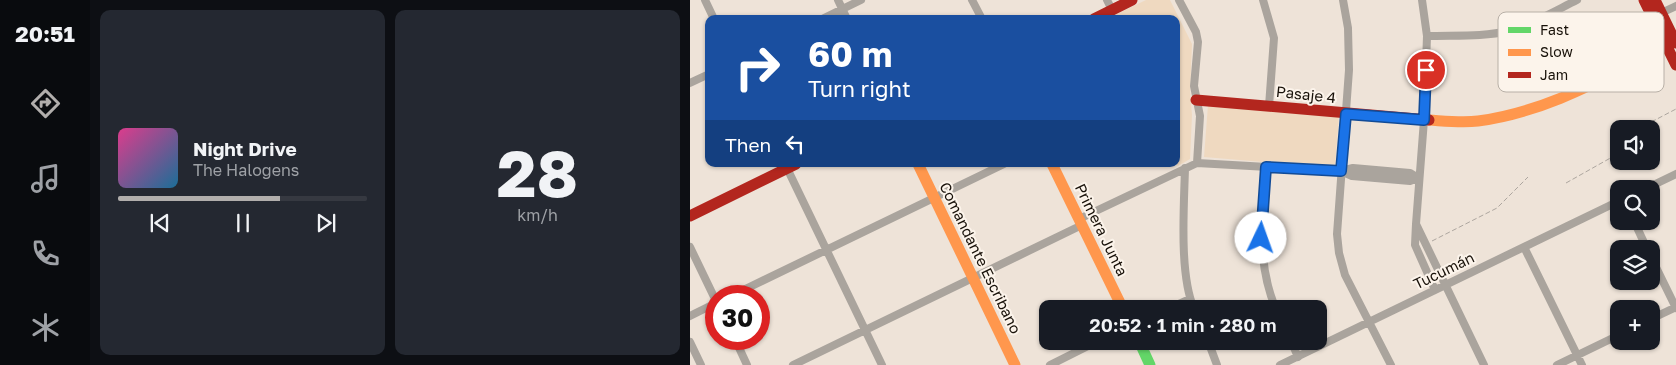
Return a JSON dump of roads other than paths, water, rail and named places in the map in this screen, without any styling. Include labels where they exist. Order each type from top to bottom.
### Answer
[{"type":"main road","points":[[1099,15],[1110,5],[1132,0]]},
{"type":"main road","points":[[1644,0],[1654,12]]},
{"type":"main road","points":[[1664,29],[1672,45],[1676,64]]},
{"type":"main road","name":"Pasaje 4","points":[[1196,100],[1346,114],[1461,122],[1480,121],[1510,115],[1545,105],[1573,92]]},
{"type":"main road","points":[[690,216],[785,167]]},
{"type":"main road","name":"Comandante Escribano","points":[[919,167],[1016,365]]},
{"type":"main road","name":"Primera Junta","points":[[1053,167],[1119,300]]},
{"type":"main road","points":[[1143,350],[1150,365]]},
{"type":"street","points":[[705,0],[712,15]]},
{"type":"street","points":[[838,0],[845,15]]},
{"type":"street","points":[[830,15],[861,0]]},
{"type":"street","points":[[972,0],[980,15]]},
{"type":"street","points":[[1180,0],[1196,32],[1198,42],[1194,86],[1200,116],[1197,163]]},
{"type":"street","points":[[1263,0],[1274,38],[1269,106]]},
{"type":"street","points":[[1343,0],[1349,48],[1337,234],[1339,252],[1345,275],[1391,365]]},
{"type":"street","points":[[1422,0],[1428,36],[1415,245],[1435,290]]},
{"type":"street","points":[[1552,12],[1577,0]]},
{"type":"street","points":[[1663,12],[1676,6]]},
{"type":"street","points":[[1428,36],[1498,32]]},
{"type":"street","points":[[690,83],[705,76]]},
{"type":"street","points":[[793,365],[973,278],[1197,163],[1341,171],[1353,168],[1410,174],[1418,178]]},
{"type":"street","points":[[790,167],[826,250],[882,365]]},
{"type":"street","points":[[754,285],[998,167]]},
{"type":"street","points":[[1266,167],[1261,238],[1264,276],[1272,300]]},
{"type":"street","points":[[1185,168],[1184,223],[1190,299]]},
{"type":"street","points":[[1660,182],[1676,174]]},
{"type":"street","name":"Tucumán","points":[[1280,365],[1610,205]]},
{"type":"street","points":[[1416,224],[1484,365]]},
{"type":"street","points":[[690,247],[708,285]]},
{"type":"street","points":[[1524,247],[1582,365]]},
{"type":"street","points":[[1660,275],[1676,307],[1660,315]]},
{"type":"street","points":[[690,316],[705,308]]},
{"type":"street","points":[[1557,365],[1610,339]]},
{"type":"street","points":[[690,342],[701,365]]},
{"type":"street","points":[[740,350],[748,365]]},
{"type":"street","points":[[1050,365],[1080,350]]},
{"type":"street","points":[[1211,350],[1217,365]]},
{"type":"street","points":[[1295,350],[1298,356]]}]
